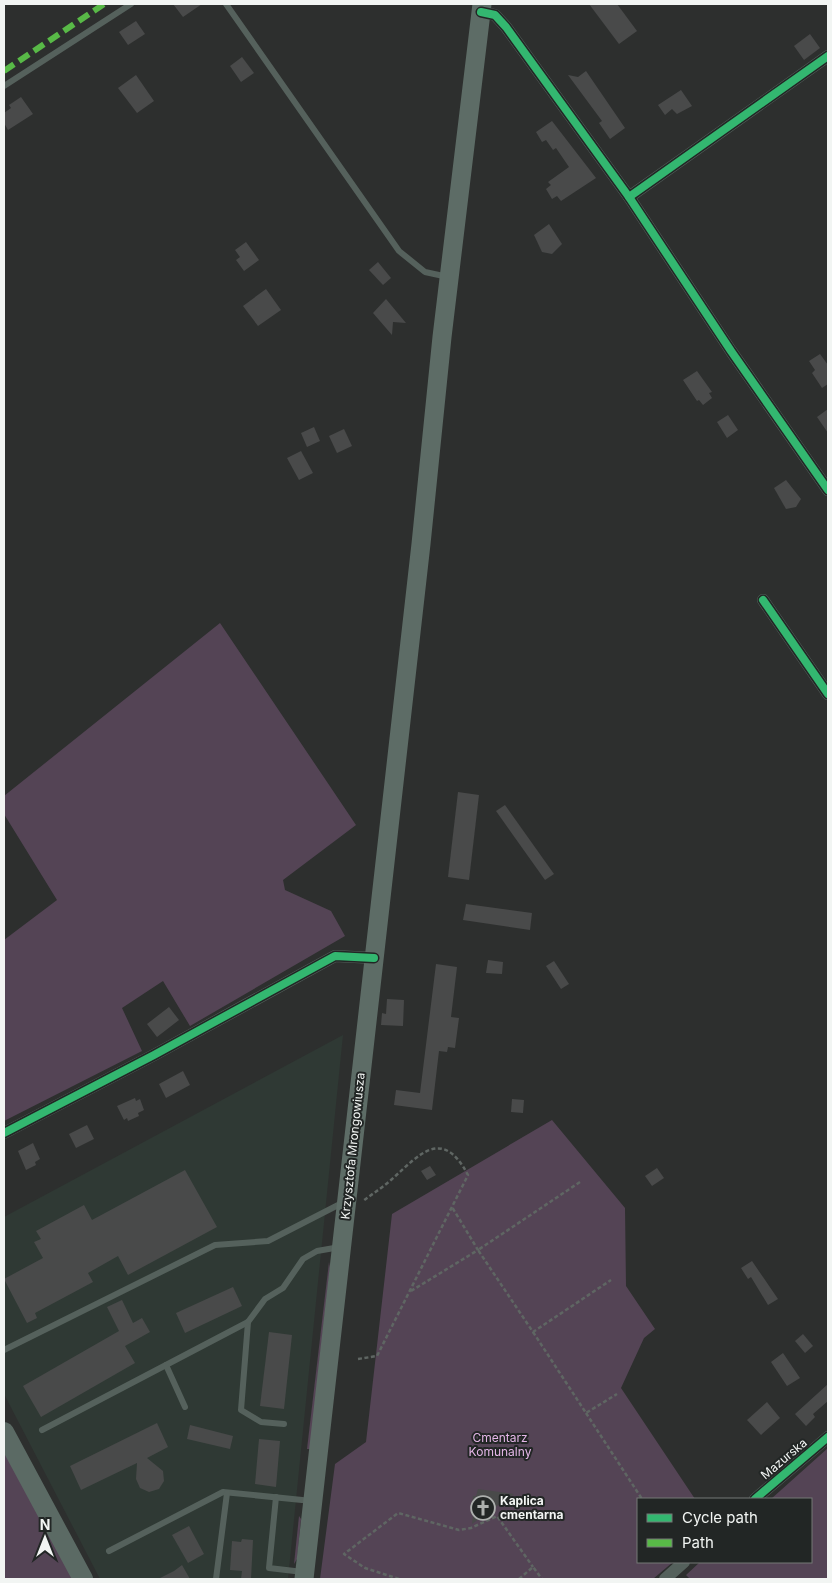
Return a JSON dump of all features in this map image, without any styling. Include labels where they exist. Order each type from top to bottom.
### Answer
[{"type":"main road","name":"Krzysztofa Mrongowiusza","points":[[304,1576],[402,714],[449,277],[482,8]]},
{"type":"main road","points":[[4,1432],[83,1579]]},
{"type":"street","points":[[482,8],[495,15],[506,27],[629,197],[731,351],[828,490]]},
{"type":"street","points":[[629,197],[828,56]]},
{"type":"street","points":[[763,600],[828,694]]},
{"type":"street","points":[[4,1133],[154,1055],[335,956],[374,958]]},
{"type":"street","name":"Mazurska","points":[[756,1498],[828,1437]]},
{"type":"street","points":[[665,1579],[683,1563]]},
{"type":"lane","points":[[4,86],[131,4]]},
{"type":"lane","points":[[226,4],[399,251],[426,272],[449,277]]},
{"type":"lane","points":[[4,1350],[214,1245],[268,1241],[347,1204]]},
{"type":"lane","points":[[42,1430],[248,1322],[265,1299],[283,1288],[303,1259],[317,1251],[342,1247]]},
{"type":"lane","points":[[248,1322],[240,1410],[261,1422],[284,1424]]},
{"type":"lane","points":[[166,1365],[185,1407]]},
{"type":"lane","points":[[109,1551],[223,1492],[313,1501]]},
{"type":"lane","points":[[216,1579],[227,1493]]},
{"type":"lane","points":[[276,1498],[269,1568],[304,1576]]},
{"type":"path","points":[[347,1204],[355,1206],[390,1181],[413,1158],[428,1149],[448,1150],[459,1158],[468,1174],[377,1356],[358,1359]]},
{"type":"path","points":[[410,1292],[478,1250],[580,1182]]},
{"type":"path","points":[[452,1207],[478,1250],[641,1498]]},
{"type":"path","points":[[533,1332],[611,1280]]},
{"type":"path","points":[[586,1413],[617,1394]]},
{"type":"path","points":[[399,1579],[365,1568],[344,1554],[398,1513],[459,1530],[471,1528],[497,1516],[542,1579]]},
{"type":"path","points":[[520,1579],[533,1567]]},
{"type":"shaded area","points":[[343,1035],[288,1579],[100,1579],[4,1394],[4,1217]]},
{"type":"green space","points":[[220,623],[356,825],[283,880],[285,890],[331,911],[345,936],[190,1026],[163,981],[122,1008],[142,1051],[4,1121],[4,940],[57,900],[4,814],[4,796]]},
{"type":"green space","name":"Cmentarz Komunalny","points":[[552,1120],[625,1208],[626,1286],[655,1329],[644,1338],[621,1388],[694,1498],[637,1498],[637,1563],[672,1563],[653,1579],[320,1579],[335,1464],[366,1442],[392,1214]]},
{"type":"green space","points":[[329,1262],[330,1268],[310,1449],[307,1449]]},
{"type":"green space","points":[[828,1448],[828,1579],[690,1579],[686,1575],[699,1563],[812,1563],[812,1498],[772,1498]]},
{"type":"green space","points":[[4,1449],[73,1579],[4,1579]]},
{"type":"green space","points":[[299,1516],[301,1519],[297,1559],[294,1564]]},
{"type":"building","points":[[173,4],[202,4],[183,17]]},
{"type":"building","points":[[589,4],[617,4],[637,31],[619,44]]},
{"type":"building","points":[[136,21],[145,34],[128,45],[119,32]]},
{"type":"building","points":[[810,34],[820,48],[804,60],[794,46]]},
{"type":"building","points":[[242,57],[254,73],[241,82],[230,66]]},
{"type":"building","points":[[586,71],[625,128],[610,139],[599,123],[602,121],[568,75],[578,77]]},
{"type":"building","points":[[136,75],[154,101],[137,113],[118,88]]},
{"type":"building","points":[[681,90],[692,106],[677,114],[672,109],[665,115],[658,105]]},
{"type":"building","points":[[21,97],[33,114],[8,130],[4,123],[4,113],[11,108],[9,105]]},
{"type":"building","points":[[552,121],[596,178],[561,201],[557,196],[552,199],[546,189],[551,185],[548,182],[569,167],[556,148],[553,150],[546,140],[542,142],[536,132]]},
{"type":"building","points":[[549,224],[562,244],[552,254],[542,252],[534,235]]},
{"type":"building","points":[[246,242],[259,260],[244,271],[236,260],[240,257],[235,250]]},
{"type":"building","points":[[378,262],[391,278],[383,285],[369,270]]},
{"type":"building","points":[[266,289],[281,310],[258,326],[243,306]]},
{"type":"building","points":[[386,299],[406,323],[393,322],[392,335],[373,313]]},
{"type":"building","points":[[820,354],[828,365],[828,384],[822,388],[812,373],[815,370],[809,361]]},
{"type":"building","points":[[697,371],[712,392],[709,393],[712,398],[703,405],[699,400],[697,401],[683,380]]},
{"type":"building","points":[[828,409],[828,433],[817,417]]},
{"type":"building","points":[[728,415],[738,430],[727,438],[717,422]]},
{"type":"building","points":[[314,427],[320,441],[307,447],[301,433]]},
{"type":"building","points":[[344,429],[352,446],[337,453],[329,436]]},
{"type":"building","points":[[301,451],[313,473],[299,480],[287,458]]},
{"type":"building","points":[[786,480],[801,499],[796,507],[786,509],[774,488]]},
{"type":"building","points":[[458,792],[479,795],[469,880],[448,877]]},
{"type":"building","points":[[505,805],[554,874],[545,880],[496,811]]},
{"type":"building","points":[[466,904],[532,913],[530,930],[463,920]]},
{"type":"building","points":[[488,960],[503,962],[502,974],[486,973]]},
{"type":"building","points":[[554,961],[569,984],[561,989],[546,966]]},
{"type":"building","points":[[436,964],[457,967],[451,1017],[459,1018],[455,1048],[448,1047],[447,1052],[439,1051],[432,1110],[394,1105],[396,1090],[420,1093]]},
{"type":"building","points":[[387,999],[404,1000],[403,1026],[381,1025],[382,1013],[386,1014]]},
{"type":"building","points":[[169,1007],[179,1020],[157,1037],[147,1024]]},
{"type":"building","points":[[183,1071],[190,1085],[166,1098],[159,1084]]},
{"type":"building","points":[[135,1098],[136,1101],[140,1099],[144,1110],[138,1113],[139,1116],[128,1121],[127,1118],[124,1120],[117,1106]]},
{"type":"building","points":[[512,1099],[524,1100],[523,1113],[511,1112]]},
{"type":"building","points":[[87,1125],[94,1139],[76,1148],[69,1134]]},
{"type":"building","points":[[33,1143],[40,1159],[35,1162],[36,1165],[26,1170],[18,1151]]},
{"type":"building","points":[[430,1166],[436,1175],[427,1180],[421,1171]]},
{"type":"building","points":[[657,1168],[664,1178],[652,1186],[645,1176]]},
{"type":"building","points":[[185,1170],[217,1227],[128,1275],[118,1256],[88,1273],[93,1282],[35,1313],[37,1318],[27,1323],[4,1279],[43,1258],[34,1242],[41,1239],[36,1231],[84,1205],[92,1220]]},
{"type":"building","points":[[752,1261],[778,1299],[768,1305],[751,1277],[748,1279],[741,1268]]},
{"type":"building","points":[[233,1287],[242,1306],[185,1333],[176,1313]]},
{"type":"building","points":[[122,1300],[133,1323],[142,1318],[150,1332],[125,1346],[135,1363],[41,1417],[23,1386],[119,1331],[107,1307]]},
{"type":"building","points":[[269,1332],[292,1335],[284,1409],[260,1406]]},
{"type":"building","points":[[803,1334],[813,1346],[805,1353],[795,1341]]},
{"type":"building","points":[[783,1353],[800,1378],[787,1386],[771,1362]]},
{"type":"building","points":[[828,1384],[828,1401],[813,1414],[815,1417],[806,1426],[795,1414]]},
{"type":"building","points":[[767,1402],[780,1418],[761,1435],[747,1420]]},
{"type":"building","points":[[157,1423],[168,1447],[147,1458],[163,1471],[164,1481],[159,1489],[149,1492],[140,1488],[136,1479],[137,1463],[81,1490],[70,1466]]},
{"type":"building","points":[[190,1425],[233,1436],[230,1449],[187,1439]]},
{"type":"building","points":[[259,1439],[280,1441],[276,1487],[255,1484]]},
{"type":"building","name":"Kaplica cmentarna","points":[[478,1489],[514,1494],[472,1524],[473,1496],[476,1496]]},
{"type":"building","points":[[189,1526],[204,1554],[188,1563],[172,1535]]},
{"type":"building","points":[[242,1539],[253,1540],[251,1579],[241,1579],[242,1571],[230,1570],[232,1541],[241,1542]]},
{"type":"building","points":[[182,1565],[190,1579],[158,1579],[174,1571]]},
{"type":"marked path","points":[[4,71],[104,4]]},
{"type":"cycle path","points":[[481,12],[495,15],[506,27],[629,197],[828,56]]},
{"type":"cycle path","points":[[629,197],[731,351],[828,490]]},
{"type":"cycle path","points":[[763,600],[828,694]]},
{"type":"cycle path","points":[[4,1133],[154,1055],[335,956],[374,958]]},
{"type":"cycle path","points":[[756,1498],[828,1437]]},
{"type":"place","name":"Kaplica cmentarna","points":[[483,1508]]}]
